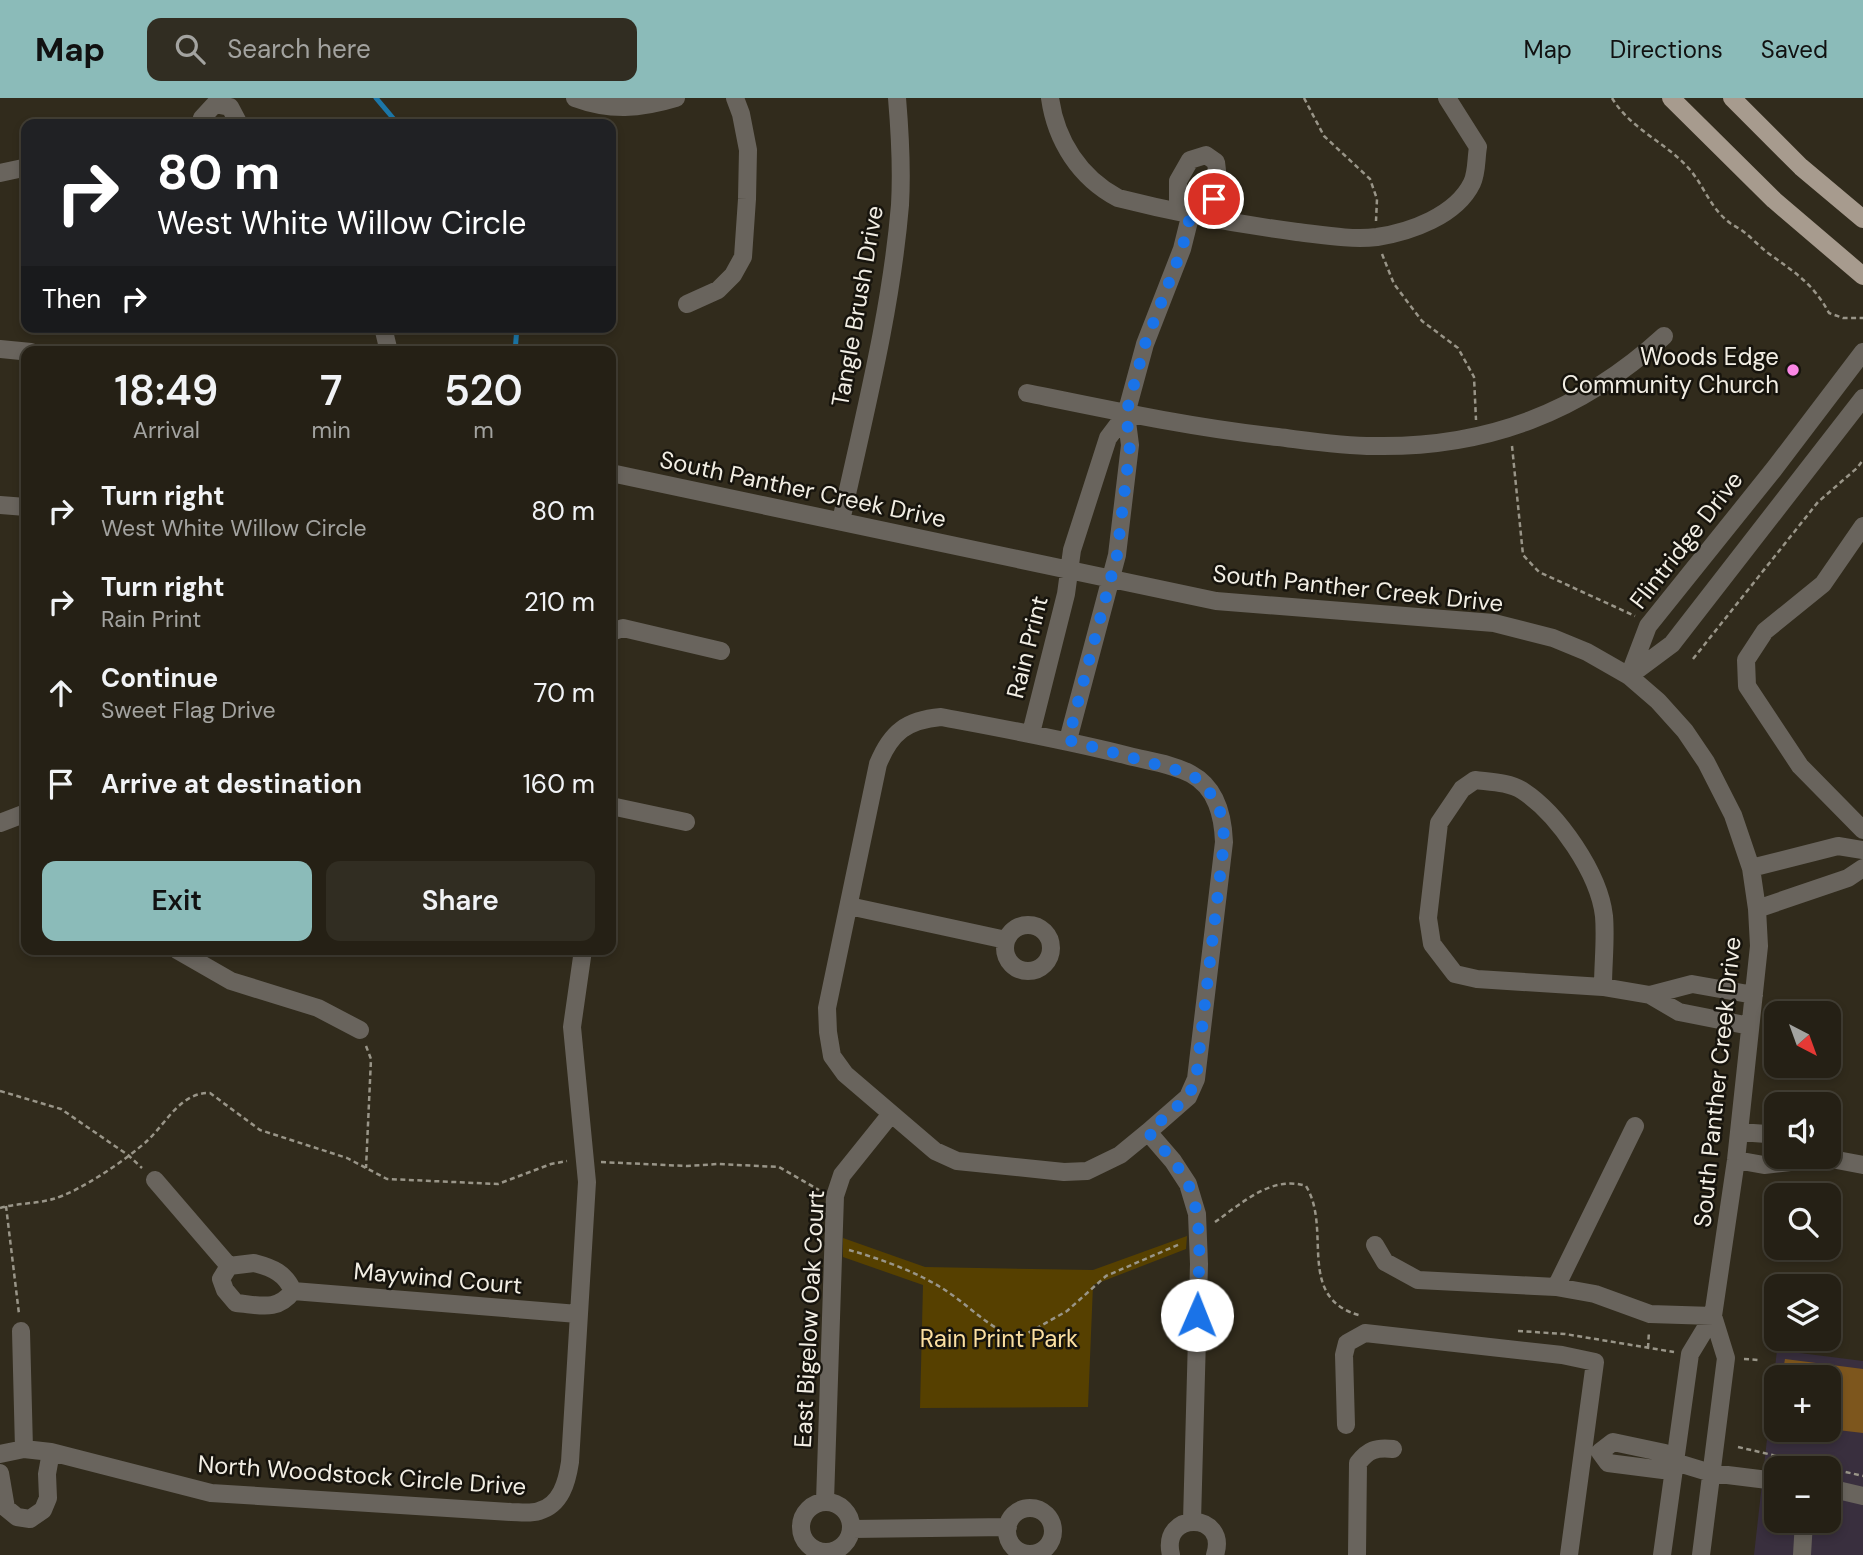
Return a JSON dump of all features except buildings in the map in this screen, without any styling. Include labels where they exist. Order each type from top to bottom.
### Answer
[{"type":"main road","points":[[1671,98],[1774,200],[1863,276]]},
{"type":"main road","points":[[1732,98],[1801,167],[1863,219]]},
{"type":"street","points":[[575,98],[594,105],[618,108],[637,108],[676,98]]},
{"type":"street","points":[[687,304],[718,290],[733,275],[743,257],[748,150],[735,98]]},
{"type":"street","name":"Tangle Brush Drive","points":[[841,521],[878,353],[892,273],[900,202],[897,98]]},
{"type":"street","points":[[1050,98],[1056,127],[1068,150],[1086,176],[1118,198],[1262,227],[1332,236],[1375,237],[1417,226],[1456,204],[1472,183],[1478,147],[1447,98]]},
{"type":"street","points":[[201,119],[215,104],[230,107],[236,119]]},
{"type":"street","points":[[0,173],[21,168]]},
{"type":"street","points":[[1068,740],[1117,555],[1130,445],[1126,414],[1145,344],[1179,259],[1191,213]]},
{"type":"street","points":[[1027,393],[1126,414],[1239,433],[1351,445],[1451,441],[1529,421],[1575,401],[1634,363],[1664,336]]},
{"type":"street","points":[[0,349],[21,351]]},
{"type":"street","name":"Flintridge Drive","points":[[1629,676],[1648,626],[1774,469],[1863,352]]},
{"type":"street","points":[[1629,676],[1672,644],[1863,398]]},
{"type":"street","name":"Rain Print","points":[[1031,733],[1066,594],[1072,550],[1108,438],[1126,414]]},
{"type":"street","name":"South Panther Creek Drive","points":[[616,474],[1216,601],[1494,623],[1553,638],[1587,652],[1629,676],[1658,701],[1685,731],[1706,762],[1733,815],[1751,868],[1759,946],[1736,1160],[1713,1316],[1690,1354],[1662,1555]]},
{"type":"street","points":[[0,505],[21,507]]},
{"type":"street","points":[[1863,526],[1823,583],[1765,631],[1746,660],[1747,686],[1800,766],[1863,830]]},
{"type":"street","points":[[616,630],[623,628],[721,651]]},
{"type":"street","points":[[942,717],[1068,740],[1191,774],[1207,787],[1217,802],[1223,821],[1224,842],[1196,1079],[1188,1097],[1148,1132],[1120,1155],[1087,1171],[1065,1172],[957,1161],[935,1151],[845,1074],[832,1056],[827,1008],[878,764],[886,745],[902,729],[920,719],[942,717]]},
{"type":"street","points":[[1603,986],[1604,914],[1595,884],[1581,854],[1559,823],[1522,790],[1502,783],[1475,780],[1462,789],[1439,823],[1428,918],[1432,944],[1455,974],[1477,979],[1603,986],[1650,995],[1679,1012],[1750,1026]]},
{"type":"street","points":[[616,807],[686,821]]},
{"type":"street","points":[[0,823],[21,815]]},
{"type":"street","points":[[1751,868],[1838,846],[1863,850]]},
{"type":"street","points":[[1757,909],[1848,878],[1863,868]]},
{"type":"street","points":[[849,905],[1006,940]]},
{"type":"street","points":[[186,955],[231,981],[318,1008],[360,1030]]},
{"type":"street","points":[[578,1314],[587,1182],[572,1027],[582,955]]},
{"type":"street","points":[[1650,995],[1692,984],[1754,995]]},
{"type":"street","name":"East Bigelow Oak Court","points":[[825,1501],[835,1196],[842,1175],[891,1114]]},
{"type":"street","points":[[1556,1287],[1635,1126]]},
{"type":"street","points":[[1148,1132],[1173,1161],[1188,1184],[1197,1214],[1192,1521]]},
{"type":"street","points":[[1739,1132],[1764,1134]]},
{"type":"street","points":[[1736,1160],[1764,1165]]},
{"type":"street","points":[[1841,1161],[1863,1165]]},
{"type":"street","points":[[155,1180],[229,1266]]},
{"type":"street","points":[[1375,1245],[1385,1262],[1418,1280],[1556,1287],[1595,1294],[1650,1314],[1713,1316]]},
{"type":"street","points":[[254,1263],[275,1268],[288,1280],[293,1291],[285,1302],[270,1307],[236,1303],[225,1290],[221,1279],[229,1266],[254,1263]]},
{"type":"street","name":"Maywind Court","points":[[293,1291],[578,1314]]},
{"type":"street","name":"North Woodstock Circle Drive","points":[[0,1454],[24,1449],[51,1452],[211,1493],[511,1513],[539,1511],[555,1503],[566,1485],[570,1462],[578,1314]]},
{"type":"street","name":"South Panther Creek Drive","points":[[1701,1555],[1726,1358],[1713,1316]]},
{"type":"street","points":[[21,1331],[24,1449]]},
{"type":"street","points":[[1346,1425],[1344,1355],[1347,1343],[1366,1333],[1562,1355],[1595,1362],[1592,1451],[1569,1555]]},
{"type":"street","points":[[1592,1451],[1613,1442],[1665,1452],[1675,1462],[1711,1473],[1764,1480]]},
{"type":"street","points":[[1357,1555],[1358,1463],[1365,1454],[1378,1447],[1392,1449]]},
{"type":"street","points":[[0,1473],[6,1508],[17,1517],[30,1519],[43,1510],[48,1498],[47,1474],[51,1452]]},
{"type":"street","points":[[1841,1491],[1863,1496]]},
{"type":"street","points":[[825,1501],[836,1503],[847,1512],[852,1529],[843,1546],[832,1552],[817,1551],[805,1541],[800,1525],[808,1508],[825,1501]]},
{"type":"street","points":[[1171,1555],[1170,1539],[1174,1531],[1192,1521],[1208,1526],[1214,1532],[1218,1545],[1216,1555]]},
{"type":"street","points":[[852,1529],[1008,1527]]},
{"type":"street","points":[[1802,1555],[1803,1533]]},
{"type":"path","points":[[1304,98],[1324,136],[1370,179],[1377,199],[1375,237],[1394,284],[1422,321],[1458,348],[1474,377],[1475,420],[1488,433],[1512,445],[1524,555],[1539,572],[1635,616]]},
{"type":"path","points":[[1612,98],[1633,122],[1692,172],[1705,196],[1729,223],[1741,229],[1815,290],[1829,313],[1843,318],[1863,318]]},
{"type":"path","points":[[1693,659],[1818,502],[1863,460]]},
{"type":"path","points":[[360,1030],[371,1059],[366,1169]]},
{"type":"path","points":[[0,1091],[61,1109],[128,1154],[155,1180]]},
{"type":"path","points":[[0,1208],[57,1199],[102,1173],[148,1140],[178,1107],[194,1095],[210,1093],[260,1130],[347,1158],[387,1179],[498,1184],[551,1164],[585,1161],[687,1166],[718,1164],[779,1167],[820,1191],[835,1196]]},
{"type":"path","points":[[834,1249],[850,1250],[932,1283],[1007,1335],[1019,1338],[1067,1311],[1106,1276],[1174,1248],[1251,1196],[1273,1186],[1294,1182],[1306,1186],[1314,1209],[1319,1270],[1326,1292],[1342,1310],[1373,1318]]},
{"type":"path","points":[[6,1206],[21,1331]]},
{"type":"path","points":[[1510,1331],[1565,1334],[1690,1354]]},
{"type":"path","points":[[1726,1358],[1758,1360]]},
{"type":"path","points":[[1738,1447],[1863,1476]]},
{"type":"shaded area","points":[[1777,1351],[1863,1361],[1863,1555],[1754,1555],[1764,1466],[1764,1533],[1841,1533],[1841,1456],[1765,1456],[1767,1442],[1841,1442],[1841,1365],[1775,1365]]},
{"type":"green space","name":"Rain Print Park","points":[[1187,1236],[1186,1249],[1093,1285],[1088,1407],[920,1408],[923,1285],[843,1257],[843,1238],[925,1267],[1093,1270]]},
{"type":"waterway","points":[[376,98],[394,119]]},
{"type":"waterway","points":[[515,346],[517,333]]},
{"type":"place","name":"Woods Edge Community Church","points":[[1793,370]]},
{"type":"route","points":[[1197,1315],[1197,1214],[1188,1184],[1173,1161],[1148,1132],[1188,1097],[1196,1079],[1201,1057],[1224,842],[1223,821],[1217,802],[1207,787],[1191,774],[1068,740],[1117,555],[1130,445],[1126,414],[1130,398],[1145,344],[1182,249],[1191,213],[1214,199]]}]
